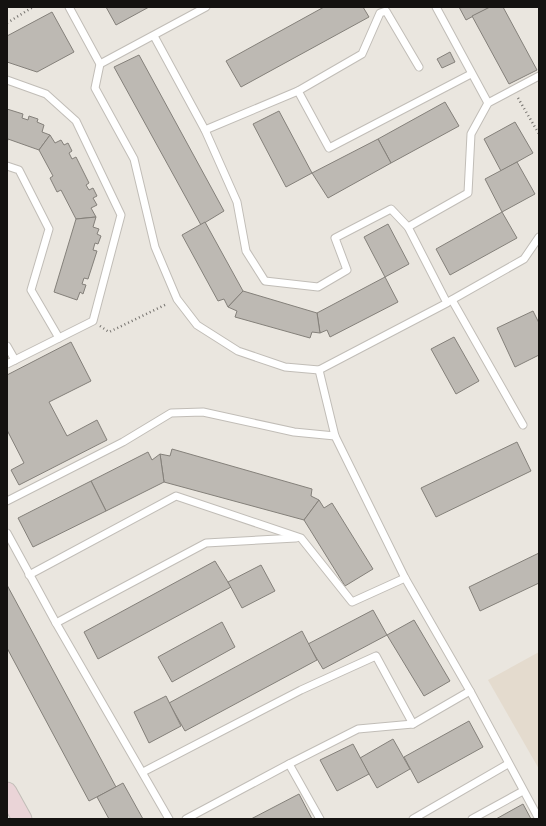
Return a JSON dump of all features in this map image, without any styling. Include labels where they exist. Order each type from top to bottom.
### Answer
[{"type":"main road","points":[[7,792],[22,819]]},
{"type":"main road","points":[[7,815],[18,819]]},
{"type":"lane","points":[[69,7],[100,64],[95,88],[134,159],[155,247],[177,299],[197,325],[238,352],[285,367],[319,370],[449,301],[524,259],[539,237]]},
{"type":"lane","points":[[100,64],[206,7]]},
{"type":"lane","points":[[436,7],[488,103]]},
{"type":"lane","points":[[205,130],[298,91],[362,54],[380,14],[386,11],[419,67]]},
{"type":"lane","points":[[154,36],[205,130],[237,202],[246,251],[265,280],[318,287],[346,270],[335,238],[391,209],[408,227],[449,301],[523,425]]},
{"type":"lane","points":[[298,91],[329,148],[471,74]]},
{"type":"lane","points":[[408,227],[468,193],[472,134],[488,103],[539,76]]},
{"type":"lane","points":[[7,80],[46,94],[76,121],[121,215],[93,321],[7,364]]},
{"type":"lane","points":[[7,166],[19,170],[49,229],[31,290],[60,338]]},
{"type":"lane","points":[[7,346],[15,360]]},
{"type":"lane","points":[[319,370],[335,436],[405,578],[470,691],[539,819]]},
{"type":"lane","points":[[7,501],[123,442],[171,413],[203,412],[294,432],[335,436]]},
{"type":"lane","points":[[29,575],[176,496],[301,538],[352,602],[405,578]]},
{"type":"lane","points":[[7,534],[56,623],[169,819]]},
{"type":"lane","points":[[56,623],[206,543],[301,538]]},
{"type":"lane","points":[[143,772],[301,690],[376,656],[413,724]]},
{"type":"lane","points":[[186,819],[358,729],[413,724],[470,691]]},
{"type":"lane","points":[[289,764],[320,819]]},
{"type":"lane","points":[[412,819],[508,764]]},
{"type":"lane","points":[[472,819],[523,791]]},
{"type":"path","points":[[7,23],[33,7]]},
{"type":"path","points":[[513,89],[539,134]]},
{"type":"path","points":[[93,321],[110,332],[177,299]]},
{"type":"shaded area","points":[[539,652],[539,769],[488,680]]},
{"type":"building","points":[[106,7],[149,7],[116,25]]},
{"type":"building","points":[[324,7],[363,7],[369,17],[241,87],[226,61]]},
{"type":"building","points":[[459,7],[490,7],[466,20]]},
{"type":"building","points":[[490,7],[503,7],[537,70],[509,84],[472,16]]},
{"type":"building","points":[[52,12],[74,52],[37,72],[7,62],[7,36]]},
{"type":"building","points":[[450,52],[455,62],[442,68],[437,59]]},
{"type":"building","points":[[139,55],[224,211],[201,225],[114,67]]},
{"type":"building","points":[[445,102],[459,126],[391,163],[378,139]]},
{"type":"building","points":[[7,109],[23,114],[22,118],[28,120],[29,116],[38,119],[37,122],[44,125],[42,132],[50,135],[39,150],[8,139],[7,143]]},
{"type":"building","points":[[279,111],[312,173],[286,187],[253,124]]},
{"type":"building","points":[[515,122],[533,153],[501,171],[484,139]]},
{"type":"building","points":[[50,135],[55,143],[61,140],[64,145],[68,143],[72,151],[69,153],[72,159],[76,157],[89,183],[86,185],[89,190],[93,188],[97,196],[93,198],[97,205],[91,208],[96,217],[76,219],[61,190],[57,192],[50,178],[53,176],[39,150]]},
{"type":"building","points":[[378,139],[391,163],[328,198],[312,173]]},
{"type":"building","points":[[517,162],[535,194],[502,212],[485,179]]},
{"type":"building","points":[[502,212],[517,238],[450,275],[436,249]]},
{"type":"building","points":[[96,217],[93,227],[99,229],[97,234],[101,236],[98,244],[95,243],[93,250],[97,251],[88,279],[84,278],[82,284],[86,285],[83,294],[80,292],[77,300],[54,292],[76,219]]},
{"type":"building","points":[[205,222],[243,291],[228,307],[224,299],[218,301],[182,235]]},
{"type":"building","points":[[388,224],[409,264],[385,277],[364,237]]},
{"type":"building","points":[[385,277],[398,302],[330,337],[327,330],[320,333],[317,313]]},
{"type":"building","points":[[243,291],[317,313],[320,333],[312,332],[310,338],[235,317],[237,311],[228,307]]},
{"type":"building","points":[[533,311],[539,323],[539,355],[515,367],[497,328]]},
{"type":"building","points":[[454,337],[479,381],[456,394],[431,349]]},
{"type":"building","points":[[71,342],[91,381],[49,402],[67,436],[97,420],[107,440],[19,485],[11,470],[24,463],[7,430],[7,375]]},
{"type":"building","points":[[517,442],[531,471],[436,517],[421,488]]},
{"type":"building","points":[[172,449],[312,489],[311,496],[319,500],[304,520],[164,482],[160,454],[170,456]]},
{"type":"building","points":[[148,452],[152,460],[160,454],[164,482],[106,511],[91,481]]},
{"type":"building","points":[[91,481],[106,511],[33,547],[18,518]]},
{"type":"building","points":[[319,500],[324,508],[332,503],[373,569],[345,586],[304,520]]},
{"type":"building","points":[[539,553],[539,583],[480,611],[469,587]]},
{"type":"building","points":[[215,561],[231,587],[98,659],[84,632]]},
{"type":"building","points":[[261,565],[275,591],[242,608],[228,582]]},
{"type":"building","points":[[7,585],[116,787],[89,801],[7,648]]},
{"type":"building","points":[[373,610],[387,635],[323,669],[308,644]]},
{"type":"building","points":[[414,620],[450,681],[424,696],[387,635]]},
{"type":"building","points":[[222,622],[235,647],[172,682],[158,657]]},
{"type":"building","points":[[302,631],[317,660],[185,731],[169,703]]},
{"type":"building","points":[[166,696],[181,726],[149,743],[134,712]]},
{"type":"building","points":[[469,721],[483,747],[418,783],[404,757]]},
{"type":"building","points":[[393,739],[410,769],[377,788],[360,758]]},
{"type":"building","points":[[353,744],[369,774],[337,791],[320,760]]},
{"type":"building","points":[[123,783],[143,819],[109,819],[97,797]]},
{"type":"building","points":[[299,794],[312,819],[251,819]]},
{"type":"building","points":[[523,804],[531,819],[496,819]]}]
